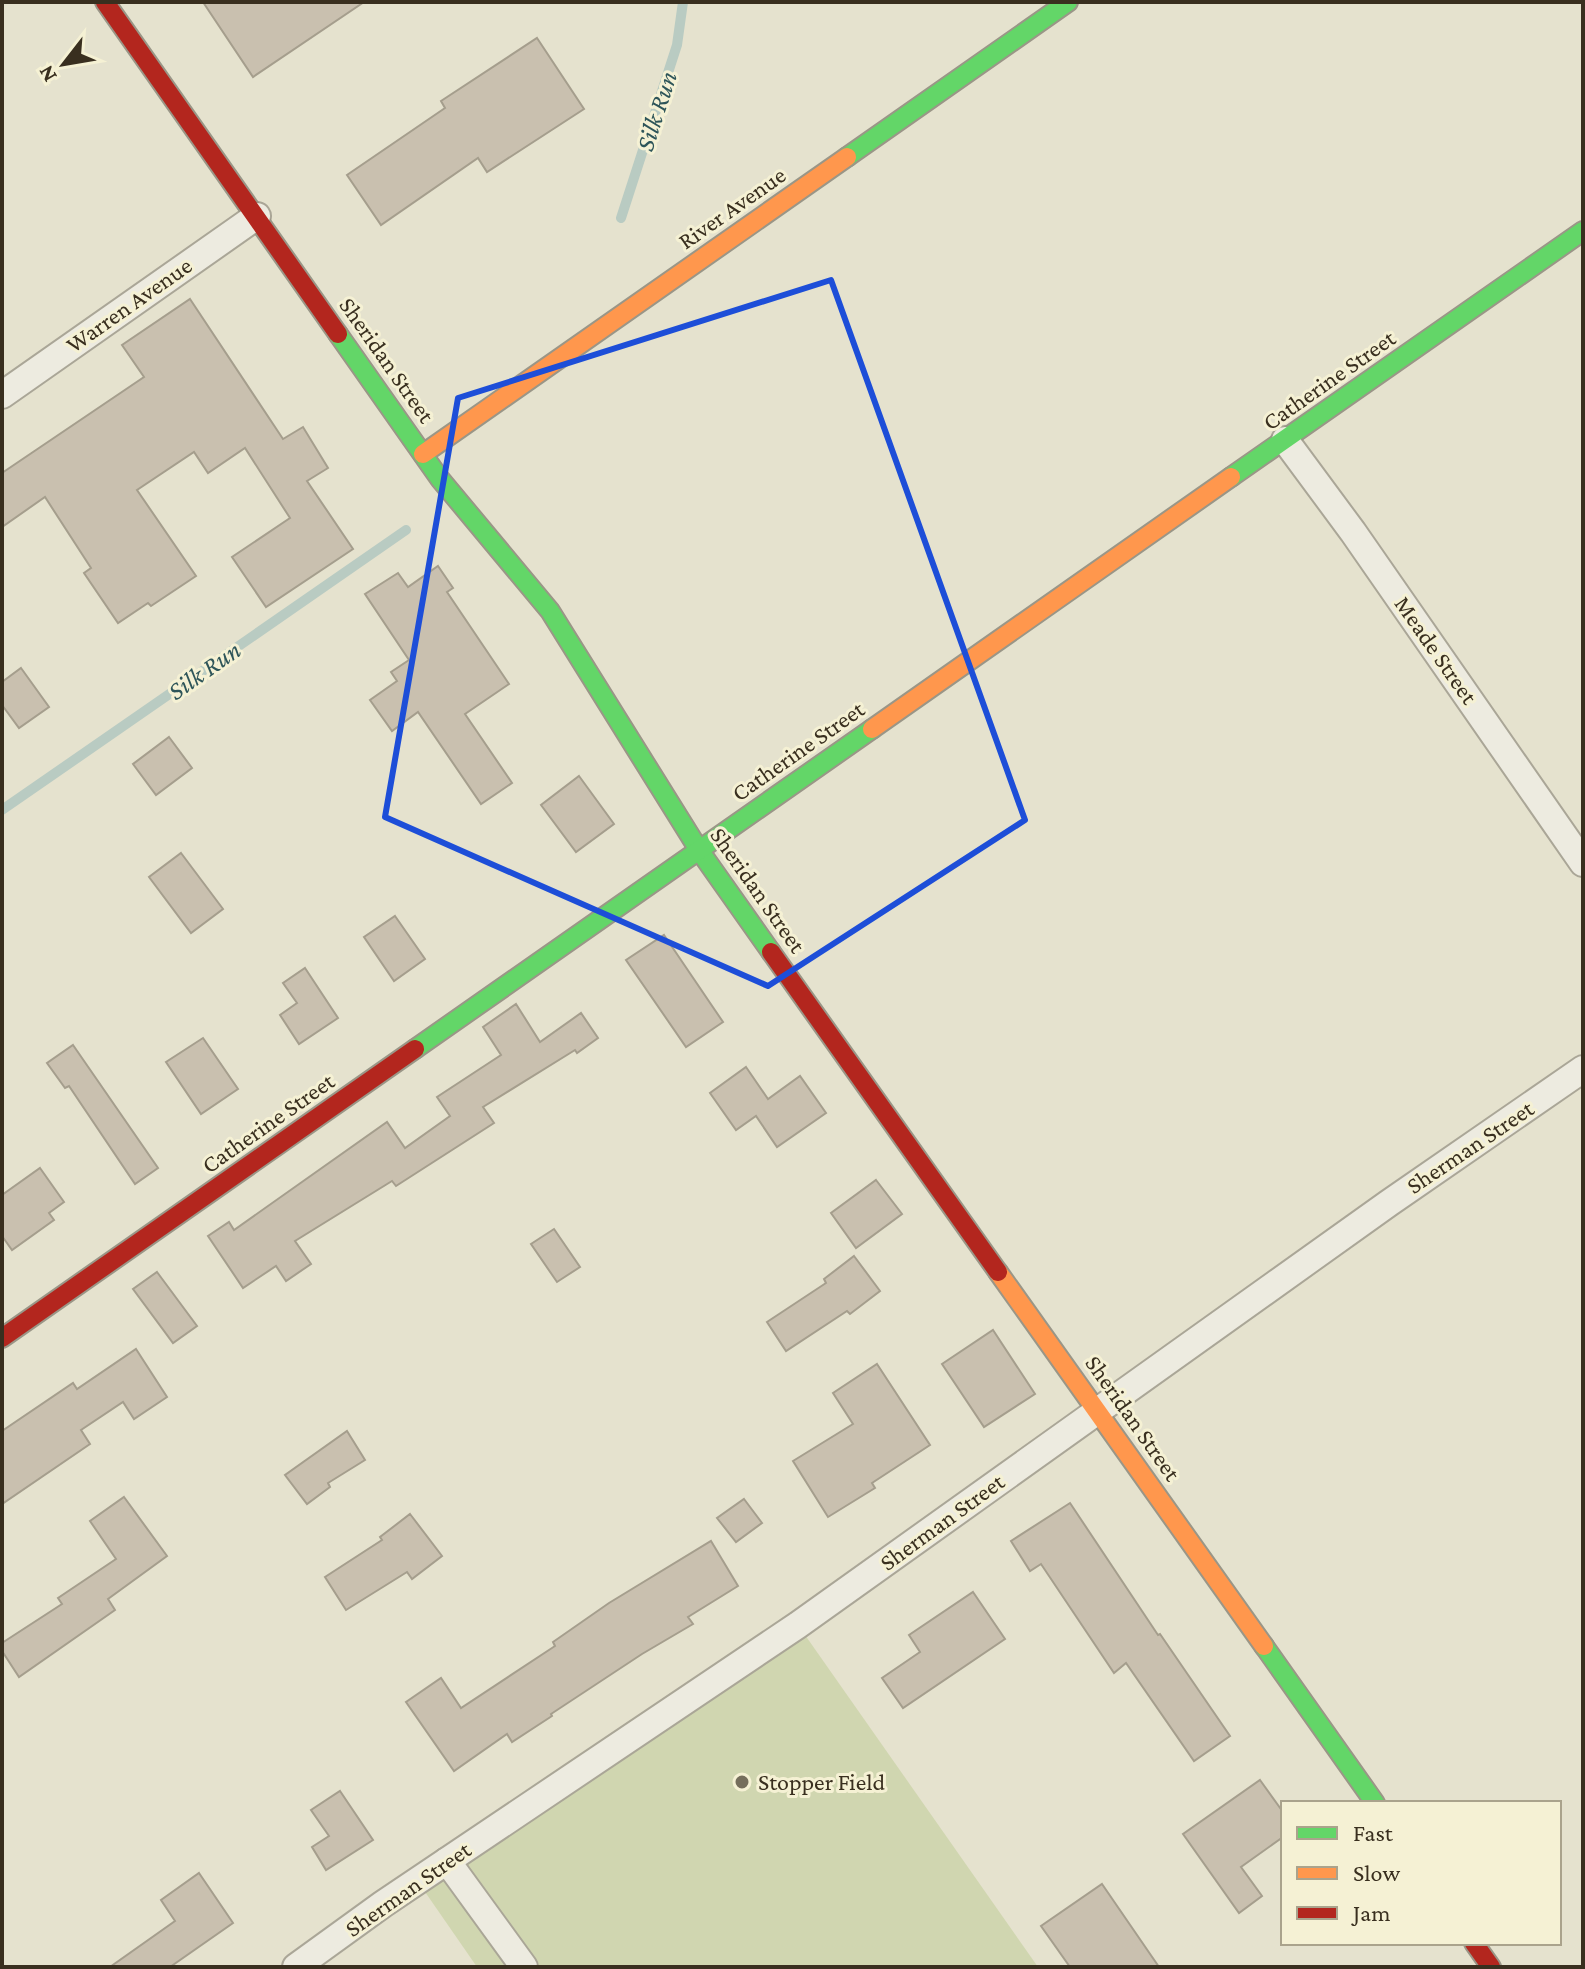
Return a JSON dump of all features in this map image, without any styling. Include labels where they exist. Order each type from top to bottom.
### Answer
[{"type":"street","name":"Sheridan Street","points":[[105,2],[440,479],[550,611],[699,850],[1374,1801]]},
{"type":"street","name":"River Avenue","points":[[423,454],[1068,2]]},
{"type":"street","name":"Warren Avenue","points":[[2,395],[257,216]]},
{"type":"street","name":"Catherine Street","points":[[2,1338],[1583,231]]},
{"type":"street","name":"Meade Street","points":[[1285,440],[1362,544],[1583,863]]},
{"type":"street","name":"Sherman Street","points":[[296,1967],[447,1861],[798,1625],[1389,1203],[1583,1069]]},
{"type":"street","points":[[447,1861],[524,1967]]},
{"type":"street","points":[[1475,1945],[1491,1967]]},
{"type":"highlighted area","points":[[831,280],[1025,820],[768,986],[385,817],[458,398]]},
{"type":"green space","name":"Stopper Field","points":[[798,1625],[1038,1967],[477,1967],[423,1889]]},
{"type":"building","points":[[203,2],[364,2],[253,77]]},
{"type":"building","points":[[537,38],[584,109],[487,172],[478,158],[381,225],[347,175],[445,108],[441,101]]},
{"type":"building","points":[[190,299],[283,439],[303,427],[328,468],[307,481],[353,549],[266,607],[232,557],[290,518],[245,448],[208,473],[194,452],[137,490],[196,576],[151,606],[148,603],[118,623],[84,573],[91,568],[45,497],[2,527],[2,473],[144,377],[122,345]]},
{"type":"building","points":[[438,566],[453,588],[447,592],[509,684],[465,714],[512,783],[481,804],[418,712],[392,731],[370,700],[397,681],[391,672],[409,660],[365,594],[398,573],[408,587]]},
{"type":"building","points":[[21,668],[49,707],[19,728],[2,705],[2,682]]},
{"type":"building","points":[[169,737],[192,768],[156,795],[133,764]]},
{"type":"building","points":[[579,776],[614,824],[576,852],[541,805]]},
{"type":"building","points":[[181,853],[223,909],[191,933],[149,877]]},
{"type":"building","points":[[395,916],[425,959],[394,981],[364,937]]},
{"type":"building","points":[[664,935],[723,1022],[686,1047],[626,960]]},
{"type":"building","points":[[305,968],[338,1018],[299,1044],[280,1015],[297,1003],[283,983]]},
{"type":"building","points":[[516,1004],[540,1042],[581,1013],[598,1038],[483,1107],[494,1123],[396,1186],[392,1181],[295,1241],[311,1264],[286,1281],[276,1266],[243,1288],[208,1236],[229,1222],[234,1230],[387,1122],[405,1148],[450,1116],[437,1097],[501,1055],[483,1027]]},
{"type":"building","points":[[203,1038],[238,1089],[201,1114],[166,1062]]},
{"type":"building","points":[[73,1045],[158,1168],[135,1184],[69,1086],[65,1088],[47,1063]]},
{"type":"building","points":[[746,1067],[768,1099],[800,1076],[826,1113],[777,1147],[756,1116],[736,1130],[710,1093]]},
{"type":"building","points":[[40,1168],[64,1202],[49,1213],[54,1220],[12,1250],[2,1236],[2,1195]]},
{"type":"building","points":[[876,1180],[902,1214],[856,1248],[831,1213]]},
{"type":"building","points":[[554,1229],[580,1267],[557,1282],[531,1244]]},
{"type":"building","points":[[854,1256],[880,1291],[850,1314],[847,1311],[786,1351],[767,1322],[826,1283],[824,1279]]},
{"type":"building","points":[[157,1272],[197,1326],[173,1343],[133,1289]]},
{"type":"building","points":[[993,1330],[1035,1394],[984,1427],[942,1364]]},
{"type":"building","points":[[136,1349],[167,1397],[134,1419],[123,1402],[81,1430],[90,1444],[2,1504],[2,1431],[73,1383],[77,1389]]},
{"type":"building","points":[[877,1364],[930,1445],[872,1483],[875,1488],[828,1517],[793,1461],[853,1424],[833,1393]]},
{"type":"building","points":[[347,1431],[365,1460],[328,1483],[330,1487],[307,1504],[285,1475]]},
{"type":"building","points":[[124,1497],[167,1556],[108,1599],[115,1610],[19,1677],[2,1651],[2,1643],[62,1604],[58,1598],[116,1559],[90,1521]]},
{"type":"building","points":[[744,1499],[762,1523],[736,1542],[717,1518]]},
{"type":"building","points":[[1070,1503],[1230,1736],[1194,1761],[1126,1663],[1114,1673],[1041,1564],[1030,1571],[1011,1541]]},
{"type":"building","points":[[410,1514],[442,1556],[412,1579],[407,1572],[346,1610],[325,1577],[382,1540],[380,1537]]},
{"type":"building","points":[[711,1541],[738,1586],[688,1617],[693,1624],[642,1654],[552,1716],[512,1742],[507,1734],[454,1771],[406,1702],[441,1678],[461,1708],[555,1646],[553,1642],[609,1603]]},
{"type":"building","points":[[973,1592],[1005,1639],[903,1708],[882,1678],[920,1652],[909,1635]]},
{"type":"building","points":[[1260,1780],[1281,1809],[1281,1838],[1241,1867],[1262,1896],[1239,1913],[1183,1834]]},
{"type":"building","points":[[340,1791],[373,1840],[326,1870],[312,1847],[329,1836],[311,1810]]},
{"type":"building","points":[[199,1873],[233,1923],[170,1967],[110,1967],[175,1921],[161,1900]]},
{"type":"building","points":[[1102,1884],[1159,1967],[1070,1967],[1041,1926]]},
{"type":"waterway","name":"Silk Run","points":[[621,218],[677,45],[683,2]]},
{"type":"waterway","name":"Silk Run","points":[[2,810],[406,530]]},
{"type":"traffic: fast","points":[[847,157],[1068,2]]},
{"type":"traffic: fast","points":[[1231,477],[1583,231]]},
{"type":"traffic: fast","points":[[338,334],[440,479],[550,611],[699,850],[771,952]]},
{"type":"traffic: fast","points":[[415,1049],[872,729]]},
{"type":"traffic: fast","points":[[1264,1646],[1374,1801]]},
{"type":"traffic: slow","points":[[423,454],[847,157]]},
{"type":"traffic: slow","points":[[872,729],[1231,477]]},
{"type":"traffic: slow","points":[[998,1272],[1264,1646]]},
{"type":"traffic: jam","points":[[105,2],[338,334]]},
{"type":"traffic: jam","points":[[771,952],[998,1272]]},
{"type":"traffic: jam","points":[[2,1338],[415,1049]]},
{"type":"traffic: jam","points":[[1475,1945],[1491,1967]]},
{"type":"place","name":"Stopper Field","points":[[742,1782]]}]
